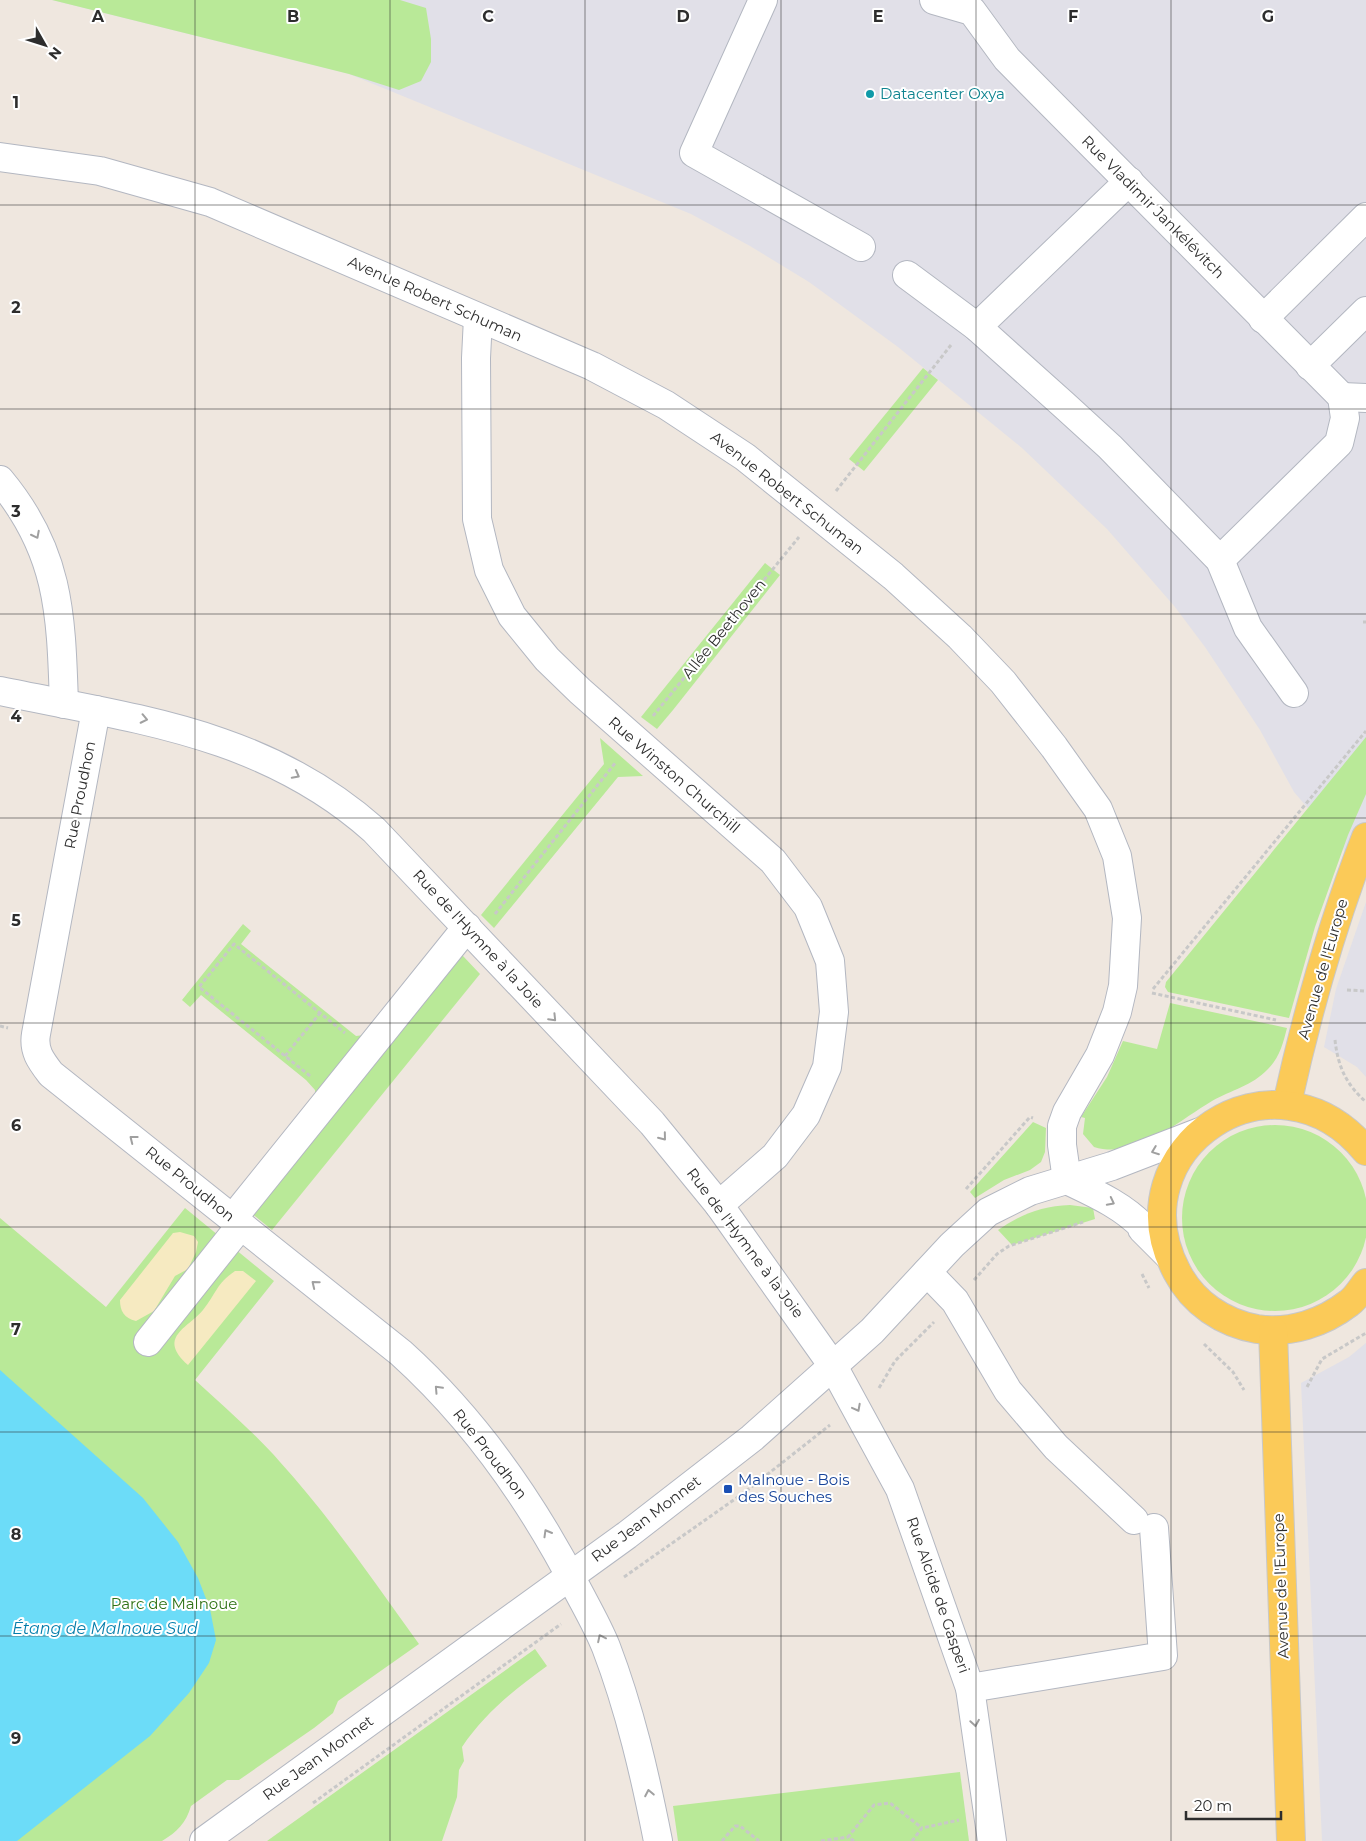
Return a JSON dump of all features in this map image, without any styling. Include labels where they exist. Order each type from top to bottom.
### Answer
[{"type":"main road","name":"Avenue de l'Europe","points":[[1287,1104],[1305,1026],[1328,944],[1366,837]]},
{"type":"main road","points":[[1366,1151],[1351,1132],[1321,1113],[1287,1104],[1256,1105],[1226,1115],[1200,1132],[1178,1158],[1166,1189],[1162,1222],[1168,1255],[1184,1285],[1208,1309],[1239,1326],[1272,1331],[1314,1324],[1351,1302],[1366,1283]]},
{"type":"main road","name":"Avenue de l'Europe","points":[[1272,1331],[1291,1841]]},
{"type":"street","points":[[763,0],[694,153],[861,246]]},
{"type":"street","name":"Rue Vladimir Jankélévitch","points":[[934,0],[976,6],[1007,59],[1310,366],[1354,397]]},
{"type":"street","name":"Avenue Robert Schuman","points":[[0,157],[100,171],[210,202],[592,366],[666,406],[745,457],[930,608],[1003,682],[1054,747],[1098,809],[1117,856],[1127,918],[1123,986],[1117,1012],[1100,1055],[1067,1112],[1062,1126],[1062,1145],[1067,1180]]},
{"type":"street","points":[[978,327],[1129,181]]},
{"type":"street","points":[[1263,319],[1363,227]]},
{"type":"street","points":[[907,275],[978,327],[1110,447],[1220,560],[1248,628],[1294,693]]},
{"type":"street","points":[[1310,366],[1366,311]]},
{"type":"street","name":"Rue Winston Churchill","points":[[478,318],[476,358],[477,519],[489,570],[512,616],[527,638],[580,691],[774,862],[808,907],[830,961],[834,1012],[827,1066],[806,1115],[775,1156],[719,1205]]},
{"type":"street","points":[[1220,560],[1319,465],[1339,443],[1345,418],[1354,397]]},
{"type":"street","points":[[0,480],[22,509],[49,564],[61,622],[64,704]]},
{"type":"street","name":"Rue de l'Hymne à la Joie","points":[[0,691],[148,719],[223,743],[281,767],[327,792],[374,830],[652,1123],[719,1205],[833,1366]]},
{"type":"street","name":"Rue Proudhon","points":[[96,710],[35,1047],[38,1057],[51,1074],[401,1353],[438,1389],[526,1500],[570,1576]]},
{"type":"street","points":[[148,1342],[237,1222],[368,1052],[472,933]]},
{"type":"street","name":"Rue Jean Monnet","points":[[204,1841],[687,1490],[752,1438],[872,1330],[988,1212],[1030,1191],[1128,1161],[1200,1132]]},
{"type":"street","points":[[1067,1180],[1120,1207],[1136,1220],[1143,1227],[1142,1229],[1168,1255]]},
{"type":"street","points":[[927,1272],[956,1301],[1008,1390],[1056,1447],[1144,1524],[1163,1656],[970,1688]]},
{"type":"street","name":"Rue Alcide de Gasperi","points":[[833,1366],[900,1489],[970,1688],[992,1841]]},
{"type":"street","points":[[570,1576],[605,1646],[624,1699],[644,1771],[658,1841]]},
{"type":"path","name":"Allée Beethoven","points":[[472,933],[634,739],[817,514],[959,335],[978,327]]},
{"type":"path","points":[[1366,731],[1150,992],[1335,1033],[1340,1068],[1346,1081],[1366,1102]]},
{"type":"path","points":[[334,1095],[199,987],[234,944],[368,1052]]},
{"type":"path","points":[[285,1056],[320,1013]]},
{"type":"path","points":[[307,1806],[745,1492],[818,1433],[876,1393],[895,1361],[956,1301],[997,1254],[1008,1246],[1085,1221]]},
{"type":"path","points":[[1139,1266],[1153,1294]]},
{"type":"path","points":[[1274,1406],[1299,1404],[1318,1364],[1366,1333]]},
{"type":"path","points":[[1200,1341],[1221,1358],[1233,1372],[1245,1393]]},
{"type":"path","points":[[848,1837],[874,1804],[890,1803],[922,1828]]},
{"type":"path","points":[[912,1841],[922,1828],[989,1814]]},
{"type":"path","points":[[722,1841],[735,1826],[740,1826],[759,1841]]},
{"type":"path","points":[[820,1841],[848,1837],[854,1841]]},
{"type":"shaded area","points":[[52,0],[1366,0],[1366,876],[1294,792],[1260,730],[1205,647],[1175,607],[1107,529],[1022,448],[898,347],[809,282],[750,246],[691,214],[349,74]]},
{"type":"shaded area","points":[[1366,902],[1366,1077],[1357,1067],[1324,1047],[1336,989]]},
{"type":"shaded area","points":[[1366,1343],[1366,1841],[1322,1841],[1301,1383],[1349,1357]]},
{"type":"green space","points":[[52,0],[400,0],[426,8],[431,39],[431,62],[421,81],[399,90],[349,74]]},
{"type":"green space","points":[[923,368],[938,380],[864,471],[849,459]]},
{"type":"green space","points":[[765,563],[780,575],[657,729],[641,717]]},
{"type":"green space","points":[[1366,737],[1366,794],[1348,835],[1315,927],[1289,1018],[1168,992],[1165,987],[1166,982]]},
{"type":"green space","points":[[600,738],[643,776],[618,777],[494,928],[481,915],[604,764]]},
{"type":"green space","points":[[243,924],[251,931],[241,944],[356,1036],[364,1035],[446,938],[480,974],[272,1230],[234,1199],[315,1097],[315,1090],[306,1080],[201,995],[190,1007],[182,1000]]},
{"type":"green space","points":[[1170,1003],[1287,1028],[1278,1055],[1268,1069],[1255,1080],[1219,1097],[1156,1136],[1125,1148],[1110,1150],[1094,1147],[1083,1134],[1085,1118],[1081,1117],[1107,1077],[1123,1041],[1157,1049]]},
{"type":"green space","points":[[1033,1122],[1046,1128],[1045,1152],[1041,1162],[1030,1170],[1004,1180],[975,1198],[970,1192]]},
{"type":"green space","points":[[1266,1125],[1284,1125],[1311,1132],[1341,1152],[1361,1182],[1368,1209],[1368,1227],[1361,1254],[1341,1284],[1311,1304],[1284,1311],[1266,1311],[1248,1307],[1231,1300],[1216,1290],[1203,1277],[1193,1262],[1186,1245],[1182,1227],[1182,1209],[1186,1191],[1193,1174],[1203,1159],[1216,1146],[1231,1136],[1248,1129]]},
{"type":"green space","points":[[1070,1205],[1093,1208],[1095,1219],[1012,1245],[998,1230],[1015,1219],[1032,1212],[1050,1207]]},
{"type":"green space","name":"Parc de Malnoue","points":[[185,1208],[274,1281],[195,1380],[260,1440],[299,1483],[352,1551],[419,1644],[338,1701],[333,1713],[314,1728],[239,1780],[227,1780],[191,1806],[180,1826],[162,1841],[0,1841],[0,1218],[106,1307]]},
{"type":"green space","points":[[535,1649],[547,1666],[490,1713],[462,1747],[464,1761],[459,1770],[457,1797],[442,1841],[267,1841]]},
{"type":"green space","points":[[960,1772],[969,1841],[678,1841],[673,1806]]},
{"type":"sand","points":[[180,1232],[194,1236],[198,1242],[196,1252],[188,1269],[175,1276],[154,1311],[136,1321],[128,1318],[122,1311],[120,1300],[173,1233]]},
{"type":"sand","points":[[235,1271],[243,1271],[256,1281],[188,1365],[175,1347],[175,1340],[178,1334],[203,1310],[220,1285]]},
{"type":"water","name":"Étang de Malnoue Sud","points":[[0,1370],[143,1498],[178,1542],[198,1578],[210,1609],[216,1640],[209,1663],[189,1693],[150,1736],[17,1841],[0,1841]]},
{"type":"place","name":"Datacenter Oxya","points":[[870,94]]},
{"type":"place","name":"Malnoue - Bois des Souches","points":[[728,1489]]}]
